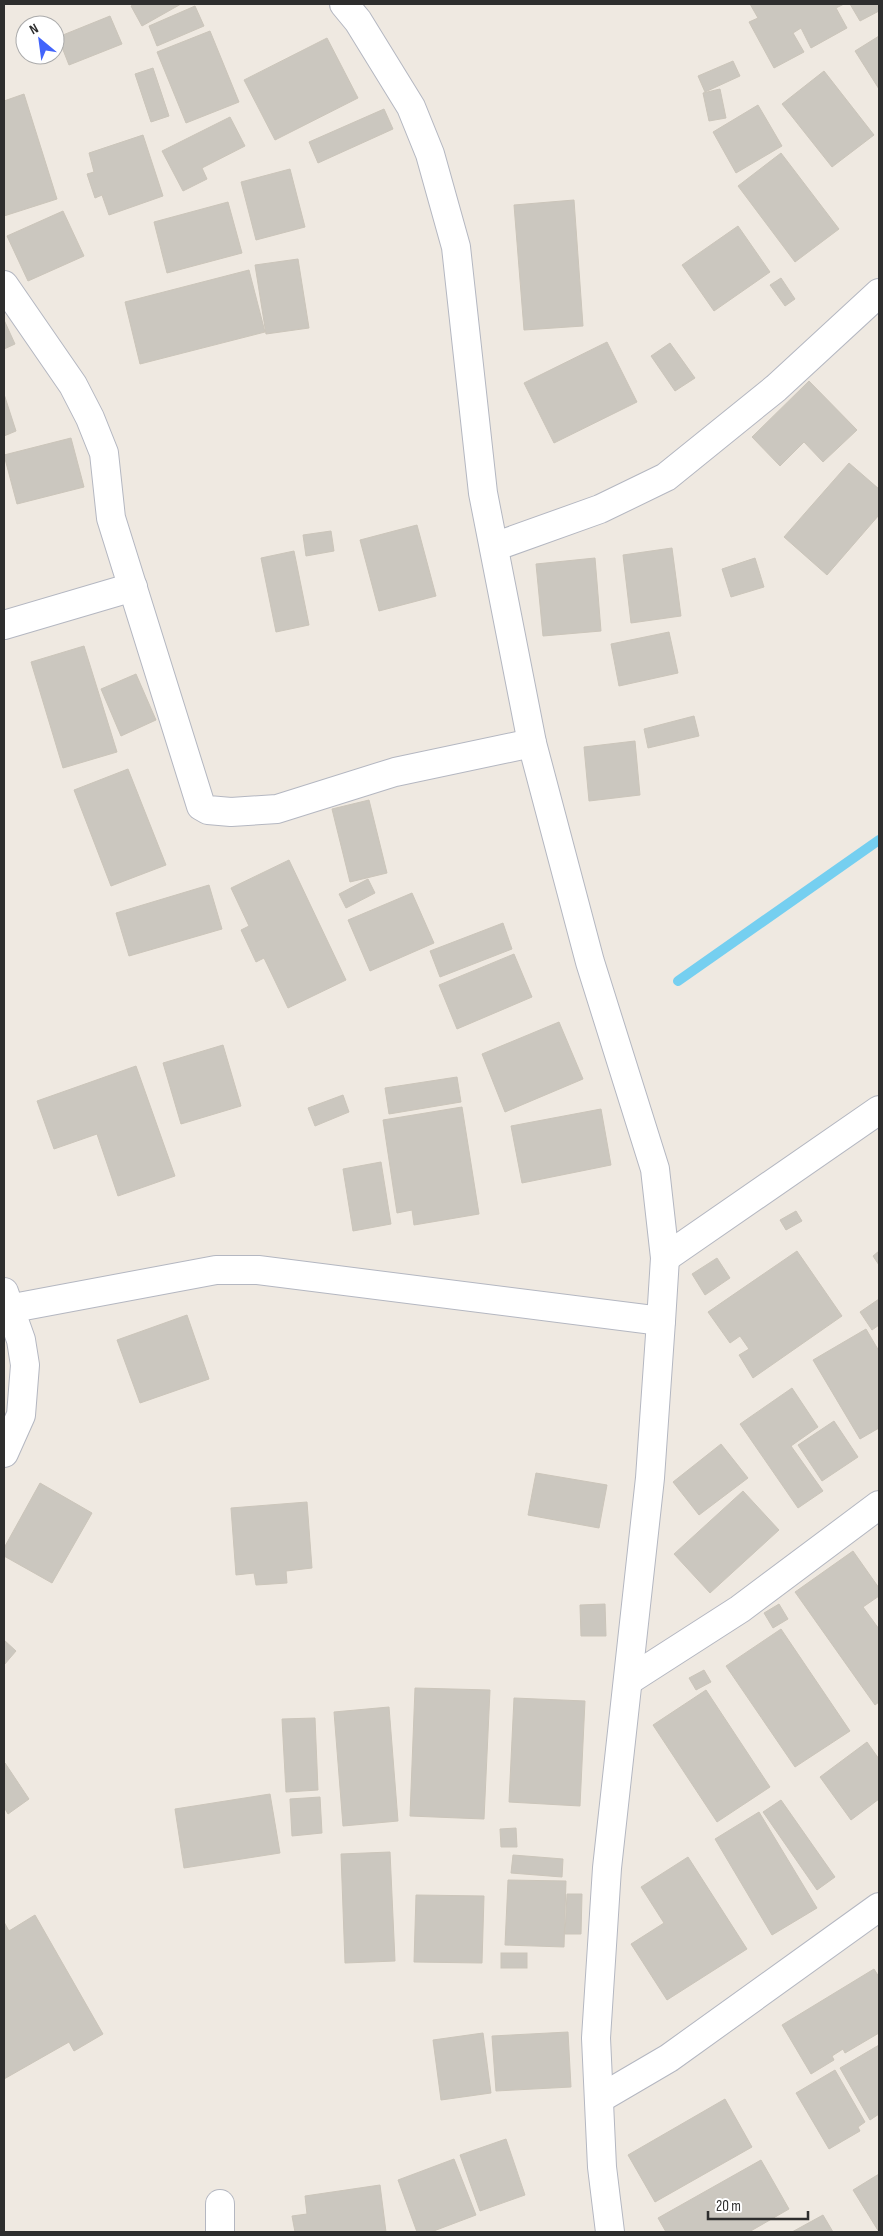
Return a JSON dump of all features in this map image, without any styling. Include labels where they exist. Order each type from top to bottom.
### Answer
[{"type":"street","points":[[344,4],[358,21],[411,107],[430,154],[456,247],[482,493],[532,743],[590,962],[655,1168],[665,1258],[661,1321],[650,1478],[607,1868],[596,2038],[602,2167],[610,2232]]},
{"type":"street","points":[[4,285],[73,385],[90,418],[104,453],[111,518],[201,806],[208,810],[231,812],[277,809],[395,772],[532,743]]},
{"type":"street","points":[[494,547],[600,509],[666,477],[776,388],[879,293]]},
{"type":"street","points":[[4,625],[133,587]]},
{"type":"street","points":[[665,1258],[879,1110]]},
{"type":"street","points":[[4,1453],[21,1415],[25,1365],[21,1340],[6,1301],[216,1270],[258,1270],[661,1321]]},
{"type":"street","points":[[628,1680],[740,1609],[879,1505]]},
{"type":"street","points":[[599,2099],[668,2058],[879,1907]]},
{"type":"street","points":[[220,2204],[220,2232]]},
{"type":"building","points":[[135,4],[181,4],[142,26],[131,6]]},
{"type":"building","points":[[750,4],[844,4],[836,8],[847,28],[811,48],[801,28],[793,33],[804,52],[774,68],[749,22],[758,18]]},
{"type":"building","points":[[850,4],[879,4],[879,11],[860,21]]},
{"type":"building","points":[[195,6],[204,26],[157,46],[149,26]]},
{"type":"building","points":[[110,16],[122,44],[69,65],[65,55],[65,34]]},
{"type":"building","points":[[210,31],[239,102],[186,123],[157,52]]},
{"type":"building","points":[[879,36],[879,89],[855,51]]},
{"type":"building","points":[[327,38],[358,98],[275,140],[244,80]]},
{"type":"building","points":[[733,61],[740,76],[705,92],[698,76]]},
{"type":"building","points":[[153,68],[169,116],[151,122],[135,74]]},
{"type":"building","points":[[824,71],[874,135],[832,167],[782,104]]},
{"type":"building","points":[[720,89],[726,118],[709,121],[703,93]]},
{"type":"building","points":[[24,94],[57,199],[4,216],[4,101]]},
{"type":"building","points":[[758,105],[782,146],[736,173],[713,132]]},
{"type":"building","points":[[384,109],[393,129],[318,163],[309,142]]},
{"type":"building","points":[[230,117],[245,146],[202,168],[207,179],[183,191],[162,151]]},
{"type":"building","points":[[143,135],[163,196],[109,215],[102,195],[95,198],[87,174],[94,172],[89,153]]},
{"type":"building","points":[[781,153],[839,229],[795,262],[738,186]]},
{"type":"building","points":[[290,169],[305,227],[256,240],[241,182]]},
{"type":"building","points":[[574,200],[583,326],[524,330],[514,205]]},
{"type":"building","points":[[228,202],[242,253],[167,273],[154,222]]},
{"type":"building","points":[[63,211],[84,256],[28,281],[7,236]]},
{"type":"building","points":[[738,226],[770,272],[714,311],[682,265]]},
{"type":"building","points":[[298,259],[309,328],[266,334],[255,265]]},
{"type":"building","points":[[249,270],[265,332],[140,364],[125,302]]},
{"type":"building","points":[[781,278],[795,299],[785,306],[770,285]]},
{"type":"building","points":[[4,320],[15,344],[4,349]]},
{"type":"building","points":[[607,342],[637,402],[554,443],[524,383]]},
{"type":"building","points":[[670,343],[695,378],[675,391],[651,356]]},
{"type":"building","points":[[809,381],[857,430],[823,462],[804,442],[780,466],[752,437]]},
{"type":"building","points":[[4,394],[16,431],[4,436]]},
{"type":"building","points":[[71,438],[84,487],[17,504],[4,455]]},
{"type":"building","points":[[849,463],[879,489],[879,515],[827,575],[784,537]]},
{"type":"building","points":[[417,525],[436,596],[379,611],[360,540]]},
{"type":"building","points":[[331,531],[334,551],[306,556],[303,535]]},
{"type":"building","points":[[672,548],[681,616],[631,623],[623,555]]},
{"type":"building","points":[[294,551],[309,625],[276,632],[261,558]]},
{"type":"building","points":[[595,558],[601,631],[543,636],[536,564]]},
{"type":"building","points":[[755,558],[764,587],[731,597],[722,569]]},
{"type":"building","points":[[669,632],[678,673],[619,686],[611,644]]},
{"type":"building","points":[[84,646],[117,752],[63,768],[31,662]]},
{"type":"building","points":[[136,674],[156,720],[121,736],[101,689]]},
{"type":"building","points":[[694,716],[699,736],[648,748],[644,729]]},
{"type":"building","points":[[635,741],[640,795],[589,801],[584,747]]},
{"type":"building","points":[[128,769],[166,865],[111,886],[74,790]]},
{"type":"building","points":[[369,800],[387,873],[350,882],[332,809]]},
{"type":"building","points":[[289,860],[346,980],[288,1008],[264,958],[256,962],[241,930],[249,926],[231,888]]},
{"type":"building","points":[[368,879],[375,893],[346,908],[339,894]]},
{"type":"building","points":[[209,885],[222,929],[129,956],[116,913]]},
{"type":"building","points":[[412,893],[434,943],[370,971],[348,920]]},
{"type":"building","points":[[503,923],[512,949],[440,977],[430,951]]},
{"type":"building","points":[[514,954],[532,997],[457,1029],[439,985]]},
{"type":"building","points":[[559,1022],[583,1079],[505,1112],[482,1054]]},
{"type":"building","points":[[223,1045],[241,1106],[181,1124],[163,1063]]},
{"type":"building","points":[[136,1066],[175,1176],[118,1196],[97,1134],[54,1149],[37,1101]]},
{"type":"building","points":[[457,1077],[461,1102],[389,1114],[385,1088]]},
{"type":"building","points":[[343,1095],[349,1112],[315,1126],[308,1108]]},
{"type":"building","points":[[462,1107],[479,1214],[414,1225],[412,1210],[397,1213],[383,1120]]},
{"type":"building","points":[[601,1109],[611,1165],[522,1183],[511,1126]]},
{"type":"building","points":[[381,1162],[391,1224],[353,1231],[343,1169]]},
{"type":"building","points":[[796,1211],[802,1221],[786,1230],[780,1220]]},
{"type":"building","points":[[797,1251],[842,1316],[753,1378],[739,1355],[749,1349],[740,1336],[730,1343],[708,1312]]},
{"type":"building","points":[[879,1251],[879,1265],[873,1256]]},
{"type":"building","points":[[717,1258],[730,1278],[705,1295],[692,1274]]},
{"type":"building","points":[[879,1299],[879,1325],[872,1330],[860,1312]]},
{"type":"building","points":[[187,1315],[209,1379],[140,1403],[117,1340]]},
{"type":"building","points":[[866,1329],[879,1351],[879,1428],[860,1439],[813,1360]]},
{"type":"building","points":[[792,1388],[818,1427],[791,1446],[823,1491],[798,1508],[740,1424]]},
{"type":"building","points":[[834,1421],[858,1457],[822,1481],[798,1445]]},
{"type":"building","points":[[721,1444],[748,1478],[699,1515],[673,1482]]},
{"type":"building","points":[[536,1473],[607,1485],[599,1528],[528,1515]]},
{"type":"building","points":[[40,1483],[92,1513],[52,1583],[4,1556],[4,1548]]},
{"type":"building","points":[[743,1491],[779,1530],[710,1593],[674,1554]]},
{"type":"building","points":[[307,1502],[312,1568],[286,1571],[287,1583],[256,1585],[254,1573],[236,1575],[231,1508]]},
{"type":"building","points":[[853,1551],[879,1588],[879,1596],[863,1607],[879,1629],[879,1702],[875,1705],[795,1592]]},
{"type":"building","points":[[605,1604],[606,1636],[581,1636],[580,1605]]},
{"type":"building","points":[[779,1604],[788,1619],[773,1628],[764,1613]]},
{"type":"building","points":[[781,1629],[850,1731],[795,1767],[726,1666]]},
{"type":"building","points":[[4,1640],[16,1651],[4,1665]]},
{"type":"building","points":[[704,1670],[711,1682],[696,1690],[689,1678]]},
{"type":"building","points":[[415,1688],[490,1690],[484,1819],[410,1816]]},
{"type":"building","points":[[706,1690],[770,1787],[717,1822],[653,1725]]},
{"type":"building","points":[[514,1698],[585,1701],[580,1806],[509,1802]]},
{"type":"building","points":[[389,1707],[398,1821],[343,1826],[334,1712]]},
{"type":"building","points":[[315,1718],[318,1790],[286,1792],[282,1719]]},
{"type":"building","points":[[867,1742],[879,1759],[879,1799],[851,1820],[820,1777]]},
{"type":"building","points":[[5,1763],[29,1799],[8,1814],[4,1807]]},
{"type":"building","points":[[270,1794],[280,1853],[184,1868],[175,1809]]},
{"type":"building","points":[[320,1797],[322,1833],[292,1836],[290,1799]]},
{"type":"building","points":[[781,1800],[835,1877],[817,1890],[763,1812]]},
{"type":"building","points":[[759,1812],[817,1908],[772,1935],[715,1839]]},
{"type":"building","points":[[516,1828],[517,1847],[501,1847],[500,1829]]},
{"type":"building","points":[[390,1852],[395,1961],[345,1963],[341,1854]]},
{"type":"building","points":[[513,1855],[563,1859],[562,1877],[511,1873]]},
{"type":"building","points":[[688,1857],[747,1949],[667,2000],[631,1944],[664,1923],[641,1887]]},
{"type":"building","points":[[508,1880],[566,1881],[564,1947],[505,1945]]},
{"type":"building","points":[[567,1894],[582,1894],[581,1934],[565,1934]]},
{"type":"building","points":[[416,1895],[484,1896],[482,1963],[414,1962]]},
{"type":"building","points":[[35,1915],[103,2034],[74,2051],[69,2042],[4,2079],[4,1922],[9,1931]]},
{"type":"building","points":[[501,1953],[527,1953],[527,1968],[501,1968]]},
{"type":"building","points":[[874,1969],[879,1977],[879,2033],[845,2053],[843,2049],[832,2056],[834,2060],[811,2074],[782,2025]]},
{"type":"building","points":[[568,2032],[571,2087],[496,2091],[492,2036]]},
{"type":"building","points":[[483,2033],[491,2093],[441,2100],[433,2040]]},
{"type":"building","points":[[879,2045],[879,2114],[870,2120],[840,2068]]},
{"type":"building","points":[[835,2070],[865,2122],[858,2127],[860,2131],[829,2149],[796,2093]]},
{"type":"building","points":[[725,2099],[752,2147],[655,2202],[628,2155]]},
{"type":"building","points":[[506,2139],[525,2195],[480,2211],[460,2155]]},
{"type":"building","points":[[454,2159],[476,2215],[431,2232],[417,2232],[398,2180]]},
{"type":"building","points":[[761,2160],[789,2209],[749,2232],[666,2232],[658,2218]]},
{"type":"building","points":[[879,2174],[879,2232],[853,2190]]},
{"type":"building","points":[[380,2185],[386,2232],[295,2232],[292,2216],[307,2214],[305,2196]]},
{"type":"building","points":[[823,2215],[833,2232],[792,2232]]},
{"type":"waterway","points":[[678,981],[879,840]]}]
